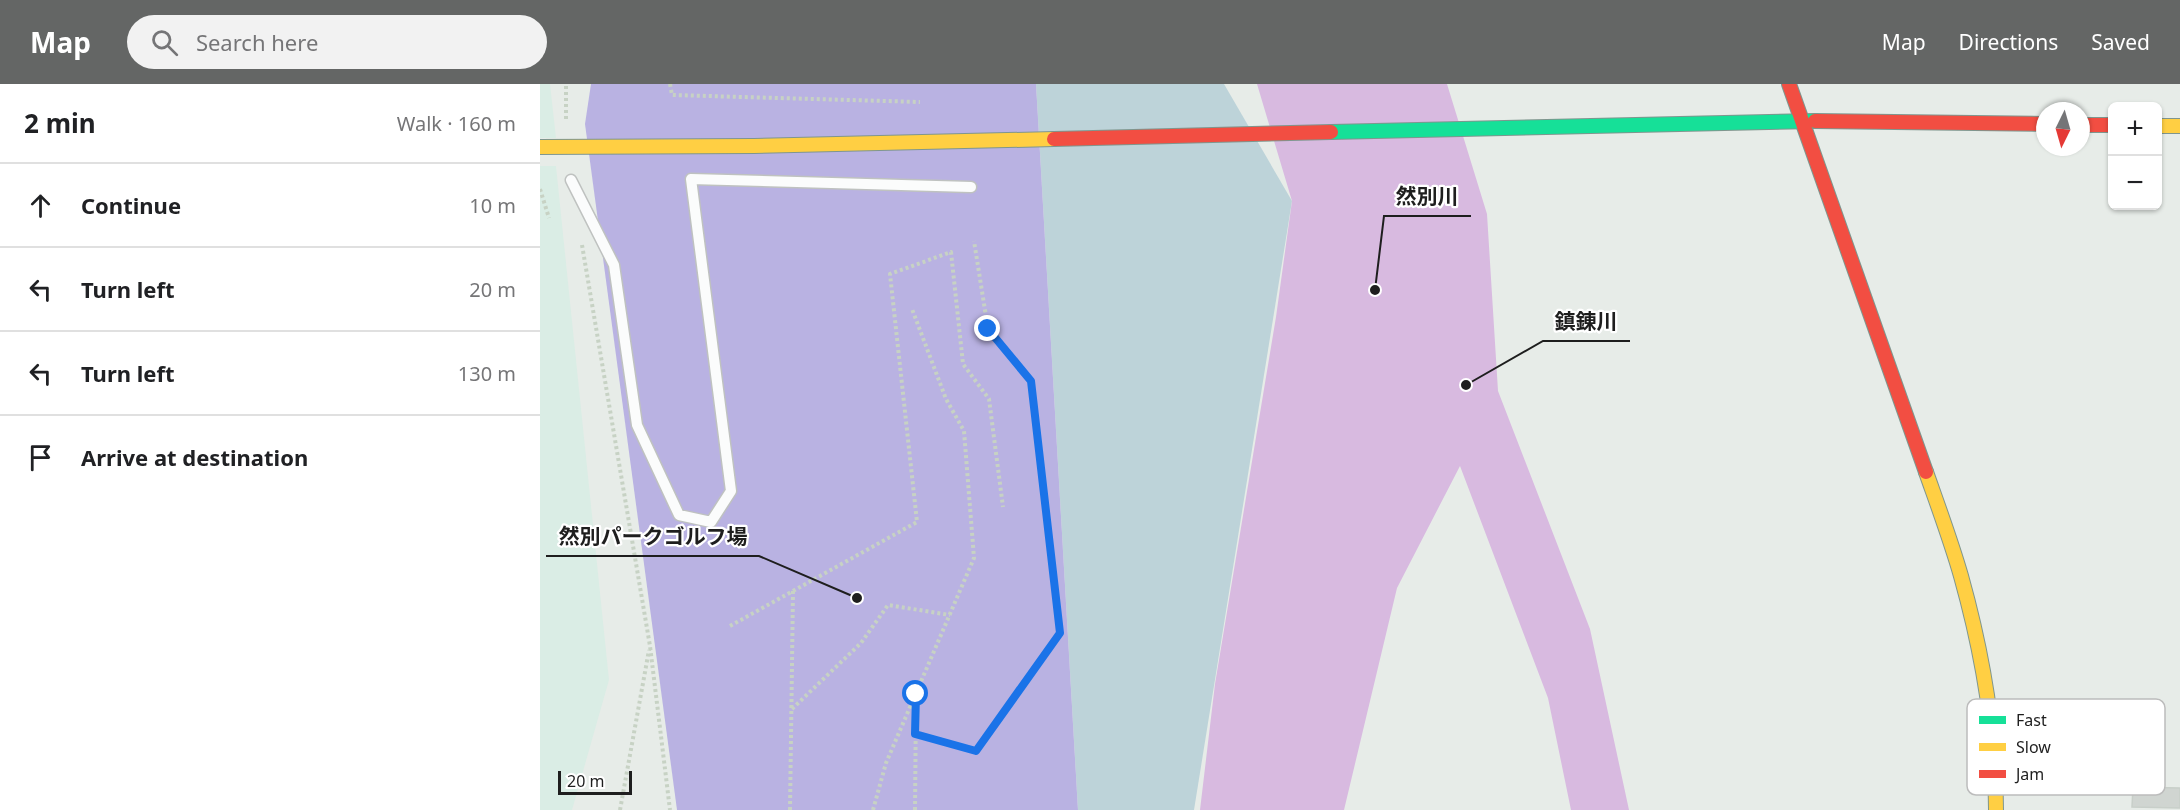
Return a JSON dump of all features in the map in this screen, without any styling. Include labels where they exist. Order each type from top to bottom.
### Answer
[{"type":"street","points":[[1789,84],[1900,397],[1960,575],[1984,672],[1987,699]]},
{"type":"street","points":[[540,147],[753,146],[1803,121],[2036,124]]},
{"type":"street","points":[[2090,125],[2108,125]]},
{"type":"street","points":[[2162,126],[2180,126]]},
{"type":"lane","points":[[571,180],[614,265],[637,425],[679,515],[711,522],[731,491],[691,179],[971,187]]},
{"type":"path","points":[[566,84],[566,146]]},
{"type":"path","points":[[670,84],[672,95],[920,102]]},
{"type":"path","points":[[540,189],[549,218]]},
{"type":"path","points":[[581,238],[650,646],[670,810]]},
{"type":"path","points":[[915,734],[976,751],[1060,633],[1031,381],[988,329],[974,241]]},
{"type":"path","points":[[730,626],[917,522],[890,273],[951,252],[963,364],[989,399],[1003,507]]},
{"type":"path","points":[[873,810],[886,763],[974,558],[964,431],[946,399],[912,309]]},
{"type":"path","points":[[790,810],[793,591]]},
{"type":"path","points":[[791,710],[861,643],[888,605],[950,615]]},
{"type":"path","points":[[620,810],[650,646]]},
{"type":"path","points":[[915,810],[916,694]]},
{"type":"shaded area","points":[[540,84],[550,84],[556,138],[540,138]]},
{"type":"shaded area","points":[[591,84],[1036,84],[1078,810],[677,810],[585,124]]},
{"type":"shaded area","points":[[1036,84],[1224,84],[1292,201],[1194,810],[1078,810]]},
{"type":"shaded area","points":[[1257,84],[1447,84],[1487,214],[1498,391],[1590,629],[1629,810],[1571,810],[1548,698],[1460,466],[1397,588],[1344,810],[1200,810],[1215,684],[1276,317],[1292,201]]},
{"type":"shaded area","points":[[540,166],[556,166],[609,680],[572,810],[540,810]]},
{"type":"building","points":[[2165,788],[2180,788],[2180,808],[2132,807],[2133,795],[2165,795]]},
{"type":"traffic: fast","points":[[1331,132],[1815,121]]},
{"type":"traffic: slow","points":[[2162,126],[2180,126]]},
{"type":"traffic: slow","points":[[540,147],[754,146],[1054,139]]},
{"type":"traffic: slow","points":[[1926,472],[1969,604],[1987,699]]},
{"type":"traffic: slow","points":[[1996,795],[1996,810]]},
{"type":"traffic: jam","points":[[1789,84],[1926,472]]},
{"type":"traffic: jam","points":[[1815,121],[2036,124]]},
{"type":"traffic: jam","points":[[2090,125],[2108,125]]},
{"type":"traffic: jam","points":[[1054,139],[1331,132]]},
{"type":"place","name":"然別川","points":[[1375,290]]},
{"type":"place","name":"鎮錬川","points":[[1466,385]]},
{"type":"place","name":"然別パークゴルフ場","points":[[857,598]]},
{"type":"route","points":[[916,694],[915,734],[976,751],[1060,633],[1031,381],[988,329]]}]
